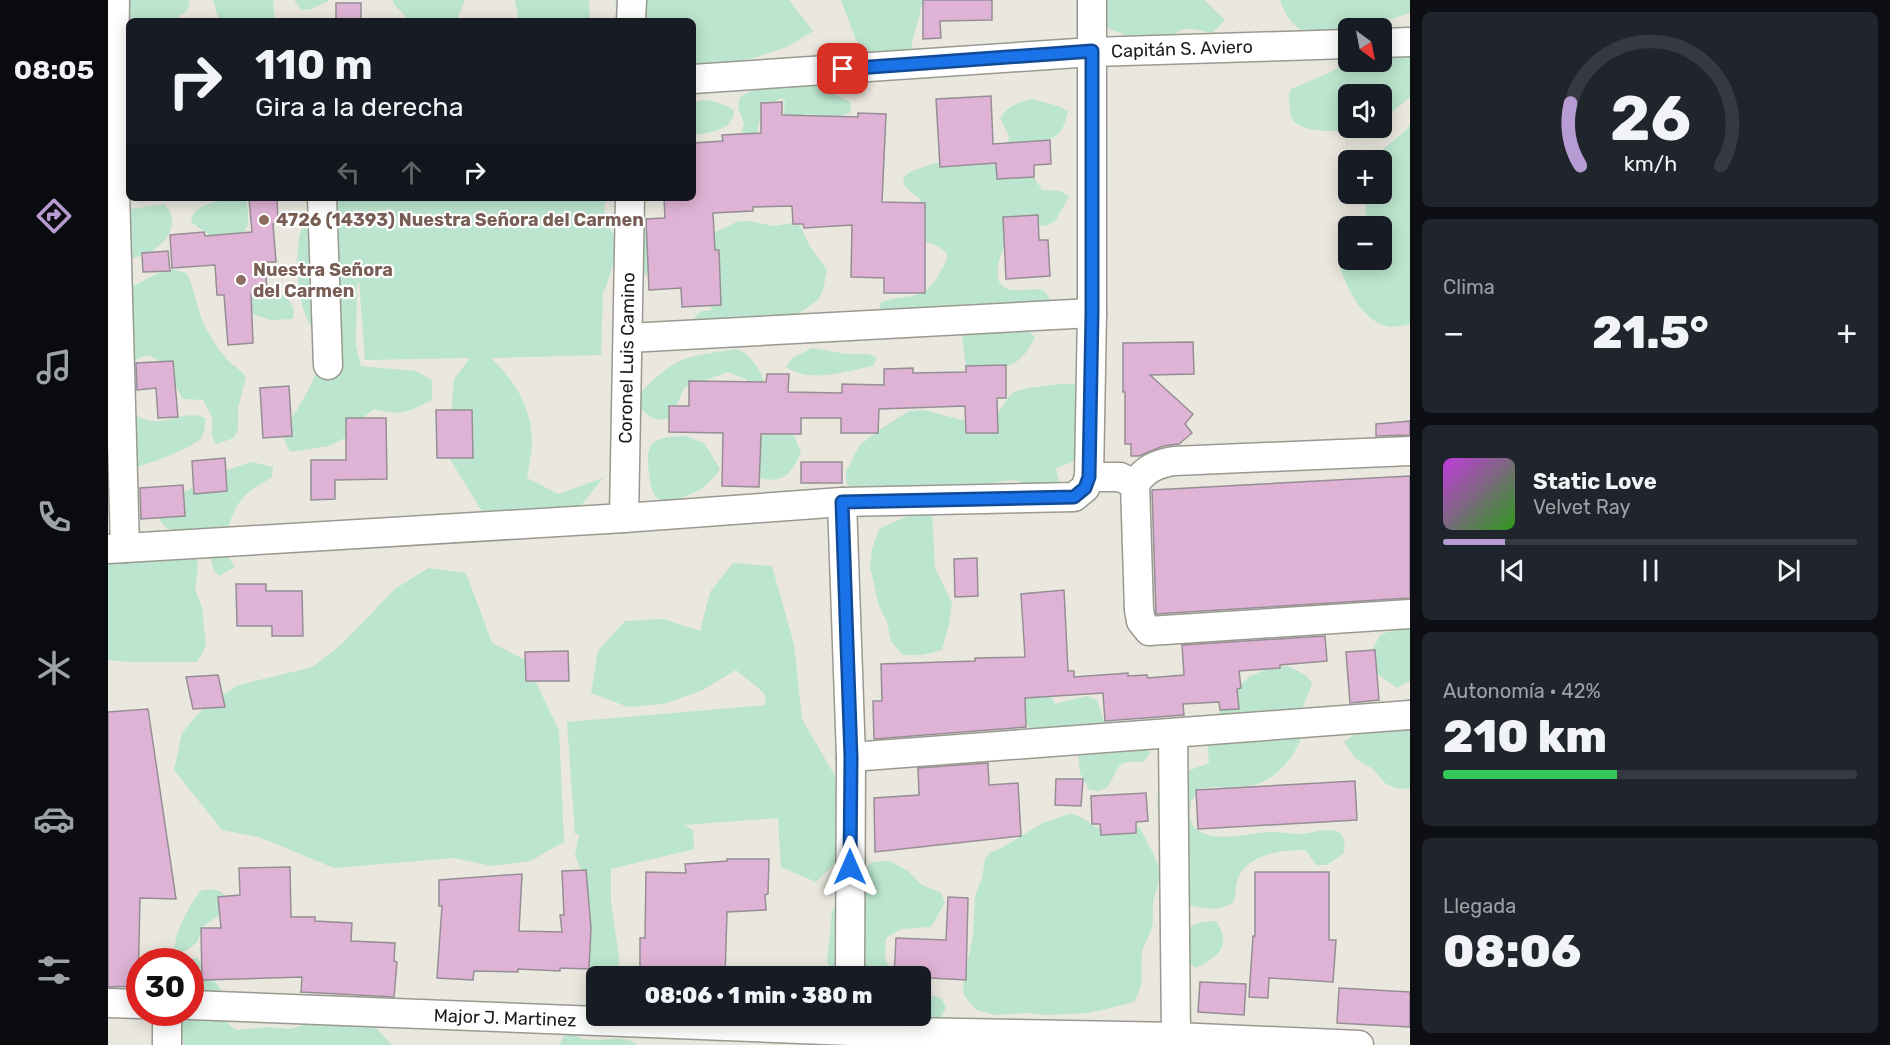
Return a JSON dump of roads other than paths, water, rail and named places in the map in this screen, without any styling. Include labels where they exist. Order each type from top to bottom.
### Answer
[{"type":"street","points":[[114,0],[117,120],[116,548],[624,518],[842,502],[1074,497],[1085,488],[1089,477],[1092,313],[1092,0]]},
{"type":"street","points":[[632,0],[632,18]]},
{"type":"street","points":[[1392,43],[1410,42]]},
{"type":"street","name":"Capitán S. Aviero","points":[[696,79],[1092,51],[1338,44]]},
{"type":"street","points":[[322,201],[328,365]]},
{"type":"street","name":"Coronel Luis Camino","points":[[624,518],[630,201]]},
{"type":"street","points":[[628,339],[1092,313]]},
{"type":"street","points":[[1410,451],[1174,461],[1156,464],[1141,474],[1135,484],[1139,610],[1141,621],[1149,631],[1410,614]]},
{"type":"street","points":[[1089,477],[1120,477],[1135,484]]},
{"type":"street","points":[[842,502],[851,757],[850,966]]},
{"type":"street","points":[[851,757],[1410,715]]},
{"type":"street","points":[[1173,734],[1176,1037]]},
{"type":"street","points":[[108,1003],[126,1004]]},
{"type":"street","name":"Major J. Martinez","points":[[204,1006],[850,1030],[1176,1037],[1359,1045]]},
{"type":"street","points":[[167,1045],[168,1026]]},
{"type":"place","name":"4726 (14393) Nuestra Señora del Carmen","points":[[264,220]]},
{"type":"place","name":"Nuestra Señora del Carmen","points":[[241,280]]}]
